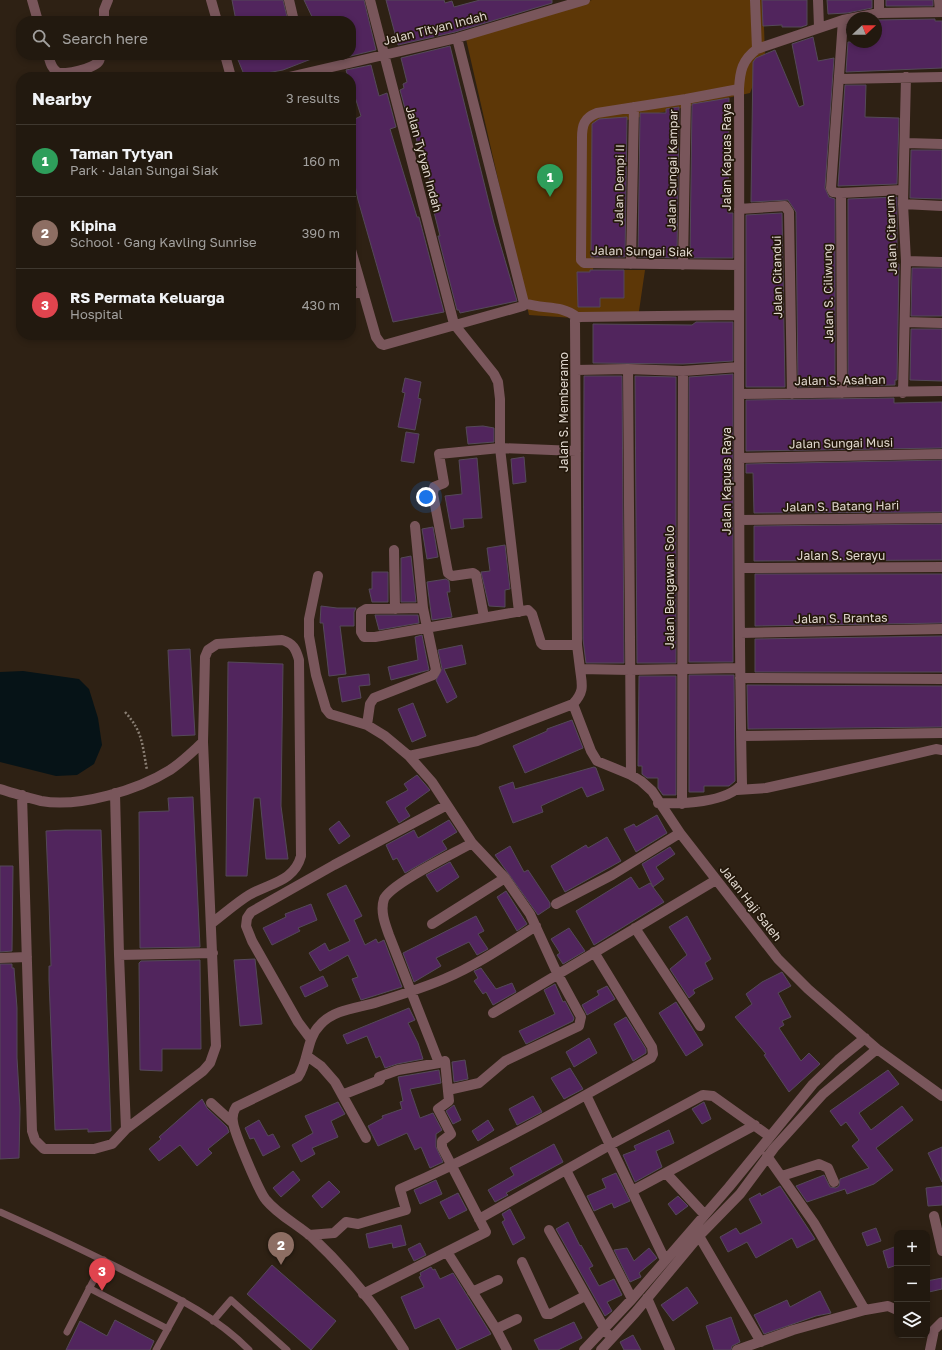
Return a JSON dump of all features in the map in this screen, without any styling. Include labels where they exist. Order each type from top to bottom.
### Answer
[{"type":"street","points":[[32,0],[37,16]]},
{"type":"street","points":[[104,16],[104,10],[108,0]]},
{"type":"street","points":[[211,0],[216,16]]},
{"type":"street","points":[[289,0],[293,16]]},
{"type":"street","name":"Jalan Tytyan Indah","points":[[370,0],[454,324]]},
{"type":"street","name":"Jalan Tityan Indah","points":[[310,72],[457,38],[585,0]]},
{"type":"street","points":[[755,0],[757,49],[819,27],[846,19]]},
{"type":"street","points":[[818,0],[819,27]]},
{"type":"street","points":[[879,0],[880,12]]},
{"type":"street","points":[[882,13],[941,12],[939,0]]},
{"type":"street","points":[[843,20],[840,79],[836,98],[831,188],[833,192],[841,193],[903,190]]},
{"type":"street","points":[[457,38],[529,305]]},
{"type":"street","name":"Jalan Kapuas Raya","points":[[737,790],[742,784],[740,673],[739,89],[740,72],[743,62],[757,49]]},
{"type":"street","points":[[50,60],[51,65],[57,72]]},
{"type":"street","points":[[72,72],[93,66],[100,60]]},
{"type":"street","points":[[226,60],[230,72]]},
{"type":"street","name":"Jalan Citarum","points":[[903,393],[906,261],[903,190],[906,143],[906,77]]},
{"type":"street","points":[[840,79],[942,77]]},
{"type":"street","name":"Jalan Sungai Siak","points":[[739,89],[597,113],[586,119],[582,126],[581,260],[584,263],[739,265]]},
{"type":"street","name":"Jalan Sungai Kampar","points":[[684,265],[686,99]]},
{"type":"street","name":"Jalan Dempi II","points":[[630,264],[634,107]]},
{"type":"street","points":[[906,143],[942,144]]},
{"type":"street","name":"Jalan S. Ciliwung","points":[[841,193],[842,393]]},
{"type":"street","points":[[903,204],[942,206]]},
{"type":"street","name":"Jalan Citandui","points":[[739,209],[785,206],[789,212],[792,394]]},
{"type":"street","points":[[906,261],[942,262]]},
{"type":"street","points":[[356,269],[376,336],[381,344],[384,345],[454,324],[529,305],[564,309],[577,317],[739,315]]},
{"type":"street","points":[[356,293],[362,292]]},
{"type":"street","name":"Jalan S. Memberamo","points":[[573,704],[581,695],[582,687],[577,645],[577,317]]},
{"type":"street","points":[[904,322],[942,323]]},
{"type":"street","points":[[454,324],[494,374],[498,382],[500,399],[500,448],[519,612]]},
{"type":"street","points":[[576,370],[628,369],[683,371],[739,367]]},
{"type":"street","points":[[628,369],[632,775]]},
{"type":"street","name":"Jalan Bengawan Solo","points":[[682,804],[683,371]]},
{"type":"street","name":"Jalan S. Asahan","points":[[739,394],[942,392]]},
{"type":"street","points":[[484,617],[476,575],[473,573],[452,576],[448,573],[433,489],[444,483],[440,453],[500,448],[576,451]]},
{"type":"street","name":"Jalan Sungai Musi","points":[[740,458],[942,454]]},
{"type":"street","name":"Jalan S. Batang Hari","points":[[740,520],[942,518]]},
{"type":"street","points":[[367,725],[370,704],[374,698],[433,676],[436,670],[423,608],[415,526]]},
{"type":"street","points":[[394,550],[395,609]]},
{"type":"street","name":"Jalan S. Serayu","points":[[740,568],[942,567]]},
{"type":"street","points":[[318,576],[309,619],[309,636],[316,675],[324,703],[330,714],[367,725],[385,736],[409,756],[432,782],[472,843],[506,878],[536,926],[557,973],[581,1017],[579,1026],[505,1061],[479,1083],[448,1090]]},
{"type":"street","points":[[423,608],[363,610],[361,632],[364,636],[375,637],[428,629],[484,617],[530,611],[539,640],[544,645],[577,645]]},
{"type":"street","name":"Jalan S. Brantas","points":[[740,633],[942,629]]},
{"type":"street","points":[[22,795],[32,1131],[35,1140],[44,1149],[94,1149],[112,1144],[126,1129],[203,1071],[214,1055],[216,1046],[212,924],[203,742],[206,657],[208,650],[217,644],[282,640],[289,642],[297,652],[299,660],[301,856],[298,866],[293,873],[284,879],[250,895],[212,924]]},
{"type":"street","points":[[580,668],[942,679]]},
{"type":"street","points":[[409,756],[477,742],[573,704]]},
{"type":"street","name":"Jalan Haji Saleh","points":[[573,704],[591,751],[597,761],[632,775],[652,791],[658,803],[680,833],[778,959],[808,988],[877,1049],[942,1096]]},
{"type":"street","points":[[741,736],[942,733]]},
{"type":"street","points":[[0,789],[41,801],[57,802],[92,799],[115,793],[148,781],[170,770],[184,760],[203,742]]},
{"type":"street","points":[[658,803],[682,804],[729,794],[737,790],[766,788],[859,768],[936,749],[942,750]]},
{"type":"street","points":[[115,793],[118,955],[126,1129]]},
{"type":"street","points":[[310,1038],[298,1022],[252,941],[246,926],[247,918],[251,912],[298,885],[447,805]]},
{"type":"street","points":[[556,904],[612,874],[680,833]]},
{"type":"street","points":[[439,1063],[383,916],[385,898],[396,886],[472,843]]},
{"type":"street","points":[[432,924],[506,878]]},
{"type":"street","points":[[493,1013],[557,973],[716,880]]},
{"type":"street","points":[[404,1350],[390,1328],[324,1249],[267,1200],[257,1184],[233,1123],[234,1111],[236,1107],[298,1077],[303,1070],[310,1038],[320,1025],[335,1014],[411,991],[464,971],[536,926]]},
{"type":"street","points":[[635,928],[700,1026]]},
{"type":"street","points":[[309,1235],[334,1234],[346,1222],[358,1224],[406,1210],[400,1188],[452,1166],[586,1095],[651,1058],[653,1054],[652,1047],[594,952]]},
{"type":"street","points":[[118,955],[213,953]]},
{"type":"street","points":[[0,958],[27,957]]},
{"type":"street","points":[[584,1350],[608,1334],[647,1298],[699,1236],[828,1069],[865,1038]]},
{"type":"street","points":[[601,1350],[608,1334],[632,1299],[704,1214],[734,1190],[768,1145],[823,1094],[877,1049]]},
{"type":"street","points":[[307,1056],[328,1072],[366,1138]]},
{"type":"street","points":[[342,1095],[380,1080],[379,1077],[398,1070],[445,1061],[449,1101],[438,1109],[451,1134],[442,1141],[442,1147],[486,1232],[363,1294]]},
{"type":"street","points":[[586,1095],[665,1260]]},
{"type":"street","points":[[479,1219],[610,1145],[703,1095],[713,1096],[755,1126],[768,1145],[782,1176],[842,1268],[865,1310]]},
{"type":"street","points":[[211,1103],[233,1123]]},
{"type":"street","points":[[632,1191],[755,1126]]},
{"type":"street","points":[[782,1176],[819,1164],[828,1168],[834,1182]]},
{"type":"street","points":[[566,1170],[632,1299]]},
{"type":"street","points":[[666,1173],[704,1214]]},
{"type":"street","points":[[934,1216],[942,1251]]},
{"type":"street","points":[[550,1230],[585,1296],[608,1334]]},
{"type":"street","points":[[699,1236],[761,1342]]},
{"type":"street","points":[[447,1252],[496,1329],[507,1350]]},
{"type":"street","points":[[522,1262],[546,1314],[550,1314],[585,1296]]},
{"type":"street","points":[[472,1292],[498,1280]]},
{"type":"street","points":[[647,1298],[670,1350]]},
{"type":"street","points":[[737,1350],[793,1330],[865,1310],[888,1306],[894,1309]]},
{"type":"street","points":[[496,1329],[517,1319]]},
{"type":"street","points":[[930,1328],[942,1322]]},
{"type":"street","points":[[930,1338],[930,1350]]},
{"type":"lane","points":[[0,1212],[104,1260],[183,1300],[240,1341],[249,1350]]},
{"type":"lane","points":[[67,1332],[104,1260]]},
{"type":"lane","points":[[89,1288],[168,1328]]},
{"type":"lane","points":[[156,1350],[183,1300]]},
{"type":"lane","points":[[213,1321],[231,1300],[287,1350]]},
{"type":"path","points":[[125,712],[136,724],[140,734],[148,781]]},
{"type":"shaded area","points":[[592,0],[763,0],[765,55],[750,93],[604,125],[593,270],[645,270],[638,318],[589,319],[529,315],[466,39]]},
{"type":"shaded area","points":[[23,671],[79,679],[89,689],[98,718],[102,745],[94,764],[77,775],[56,776],[0,762],[0,672]]},
{"type":"building","points":[[232,0],[283,0],[287,16],[235,16]]},
{"type":"building","points":[[304,0],[364,0],[376,50],[356,55],[356,16],[312,16]]},
{"type":"building","points":[[386,0],[444,0],[445,3],[452,1],[454,7],[480,0],[552,0],[552,3],[455,32],[398,45]]},
{"type":"building","points":[[762,0],[807,0],[807,25],[801,27],[782,27],[782,25],[763,26]]},
{"type":"building","points":[[827,0],[872,0],[872,8],[846,13],[828,14]]},
{"type":"building","points":[[886,0],[933,0],[933,6],[886,6]]},
{"type":"building","points":[[935,19],[935,21],[942,21],[942,68],[846,72],[848,48],[882,48],[882,20]]},
{"type":"building","points":[[813,37],[818,61],[834,58],[825,188],[829,197],[835,199],[835,386],[798,387],[796,212],[788,200],[751,202],[753,62],[756,58],[775,50],[799,107],[804,105],[792,44]]},
{"type":"building","points":[[450,46],[494,223],[517,301],[460,313],[459,310],[457,310],[438,236],[440,236],[434,212],[441,210],[421,157],[412,122],[409,123],[400,90],[404,88],[403,84],[407,82],[401,58]]},
{"type":"building","points":[[238,60],[309,60],[283,70],[272,72],[243,72]]},
{"type":"building","points":[[371,65],[379,96],[387,93],[396,127],[390,129],[417,217],[419,217],[444,312],[393,322],[356,190],[356,118],[361,116],[356,100],[356,72],[347,72],[346,70]]},
{"type":"building","points":[[845,85],[866,85],[865,117],[899,118],[897,184],[838,186]]},
{"type":"building","points":[[729,98],[728,213],[733,213],[733,258],[690,258],[692,104]]},
{"type":"building","points":[[679,107],[677,258],[638,257],[640,113],[666,113],[666,109]]},
{"type":"building","points":[[627,117],[625,257],[591,257],[592,124],[599,119]]},
{"type":"building","points":[[911,150],[942,150],[942,199],[910,198]]},
{"type":"building","points":[[897,197],[897,264],[899,264],[897,380],[895,380],[895,385],[848,386],[848,199]]},
{"type":"building","points":[[782,213],[785,387],[746,387],[746,215]]},
{"type":"building","points":[[912,268],[942,268],[942,316],[911,316]]},
{"type":"building","points":[[590,270],[624,270],[624,298],[600,298],[600,307],[578,307],[577,272],[590,272]]},
{"type":"building","points":[[696,322],[733,322],[733,361],[683,364],[593,363],[593,324],[692,325]]},
{"type":"building","points":[[911,329],[942,329],[942,381],[910,380]]},
{"type":"building","points":[[733,374],[733,662],[689,662],[689,377]]},
{"type":"building","points":[[584,376],[622,376],[624,663],[586,663],[583,639]]},
{"type":"building","points":[[635,376],[676,377],[676,663],[637,663]]},
{"type":"building","points":[[405,378],[421,382],[418,398],[421,399],[415,430],[398,427],[405,393],[402,392]]},
{"type":"building","points":[[894,398],[894,403],[942,402],[942,448],[746,451],[746,400]]},
{"type":"building","points":[[483,426],[494,428],[494,442],[468,444],[466,427]]},
{"type":"building","points":[[406,432],[419,434],[414,463],[401,461]]},
{"type":"building","points":[[524,457],[526,482],[513,484],[511,459]]},
{"type":"building","points":[[477,458],[482,518],[463,519],[464,527],[451,529],[445,496],[462,494],[459,460]]},
{"type":"building","points":[[942,460],[942,512],[754,513],[753,473],[746,473],[746,464]]},
{"type":"building","points":[[942,524],[942,560],[754,561],[754,526]]},
{"type":"building","points":[[433,527],[438,557],[427,559],[422,529]]},
{"type":"building","points":[[505,545],[510,589],[505,590],[505,607],[489,606],[481,572],[490,571],[487,548]]},
{"type":"building","points":[[411,556],[416,602],[401,602],[401,558]]},
{"type":"building","points":[[372,572],[388,572],[388,602],[372,602],[369,589],[372,589]]},
{"type":"building","points":[[755,574],[942,574],[942,623],[755,626]]},
{"type":"building","points":[[446,579],[449,581],[450,592],[447,592],[452,617],[432,620],[427,582]]},
{"type":"building","points":[[321,606],[356,608],[354,612],[354,626],[340,626],[346,674],[329,676],[323,623],[320,623]]},
{"type":"building","points":[[375,615],[418,615],[419,623],[379,630]]},
{"type":"building","points":[[422,635],[429,670],[391,680],[388,667],[418,660],[415,637]]},
{"type":"building","points":[[942,636],[942,672],[755,672],[755,639]]},
{"type":"building","points":[[462,645],[466,664],[444,669],[457,697],[447,703],[436,680],[442,669],[438,650]]},
{"type":"building","points":[[190,649],[195,735],[172,736],[168,650]]},
{"type":"building","points":[[228,662],[283,664],[281,806],[288,859],[266,859],[260,798],[254,798],[247,876],[226,876]]},
{"type":"building","points":[[369,674],[370,685],[359,686],[361,698],[342,702],[338,678]]},
{"type":"building","points":[[689,675],[734,675],[735,781],[729,786],[704,786],[704,792],[689,792]]},
{"type":"building","points":[[639,676],[676,676],[676,795],[663,795],[658,788],[658,778],[647,778],[642,774],[642,766],[638,766]]},
{"type":"building","points":[[747,685],[942,686],[942,727],[748,729]]},
{"type":"building","points":[[413,703],[426,736],[412,742],[398,709]]},
{"type":"building","points":[[572,720],[583,748],[525,773],[513,746],[547,731],[547,729]]},
{"type":"building","points":[[594,767],[596,768],[604,790],[587,797],[582,787],[541,806],[543,812],[513,823],[499,787],[513,782],[515,789]]},
{"type":"building","points":[[417,775],[430,790],[405,808],[410,816],[399,823],[386,802],[408,790],[404,784]]},
{"type":"building","points":[[193,797],[200,947],[140,948],[139,812],[169,811],[168,798]]},
{"type":"building","points":[[657,815],[667,833],[636,852],[624,829],[634,824],[636,827]]},
{"type":"building","points":[[449,820],[457,832],[442,841],[447,849],[405,873],[397,858],[393,860],[386,845],[414,830],[418,838]]},
{"type":"building","points":[[339,821],[350,836],[339,844],[329,829]]},
{"type":"building","points":[[101,830],[111,1131],[88,1132],[88,1129],[55,1130],[49,980],[49,966],[51,966],[46,831]]},
{"type":"building","points":[[607,837],[621,861],[565,892],[551,866],[586,845],[588,848]]},
{"type":"building","points":[[510,846],[524,872],[528,870],[550,903],[550,907],[538,915],[495,855]]},
{"type":"building","points":[[670,847],[675,854],[656,867],[664,879],[653,887],[642,864]]},
{"type":"building","points":[[450,862],[459,877],[437,892],[426,875]]},
{"type":"building","points":[[0,866],[13,866],[12,951],[0,952]]},
{"type":"building","points":[[631,877],[639,889],[650,883],[664,902],[594,945],[576,911]]},
{"type":"building","points":[[346,885],[362,916],[354,920],[365,945],[376,939],[378,943],[384,940],[402,987],[361,1000],[352,979],[358,977],[348,955],[320,971],[309,953],[325,943],[329,951],[350,941],[327,894]]},
{"type":"building","points":[[506,891],[527,924],[517,931],[497,897]]},
{"type":"building","points":[[311,904],[317,920],[298,928],[300,931],[272,945],[263,928],[286,917],[285,914]]},
{"type":"building","points":[[476,916],[484,931],[478,934],[488,949],[477,955],[469,942],[436,958],[441,966],[414,982],[403,953]]},
{"type":"building","points":[[687,916],[711,959],[705,963],[713,979],[693,990],[695,993],[689,998],[670,969],[687,955],[669,927]]},
{"type":"building","points":[[569,928],[585,951],[563,964],[557,955],[560,953],[551,939]]},
{"type":"building","points":[[255,959],[262,1024],[240,1026],[234,960]]},
{"type":"building","points":[[200,960],[201,1049],[162,1049],[162,1071],[140,1070],[139,963],[141,961]]},
{"type":"building","points":[[0,964],[12,964],[12,968],[14,968],[17,1008],[17,1058],[20,1109],[19,1158],[0,1159]]},
{"type":"building","points":[[481,968],[496,989],[512,983],[516,992],[493,1005],[486,992],[483,994],[474,981],[478,978],[474,971]]},
{"type":"building","points":[[782,972],[791,986],[778,993],[791,1017],[782,1021],[784,1025],[779,1028],[801,1061],[809,1053],[820,1064],[789,1092],[764,1055],[766,1054],[735,1017],[752,1004],[746,994],[762,982]]},
{"type":"building","points":[[323,976],[328,986],[305,997],[300,987]]},
{"type":"building","points":[[555,984],[563,1002],[565,1001],[574,1018],[573,1021],[526,1044],[519,1031],[555,1014],[544,990]]},
{"type":"building","points":[[607,986],[615,999],[587,1015],[582,1005],[599,995],[597,991]]},
{"type":"building","points":[[676,1002],[703,1045],[686,1056],[659,1013]]},
{"type":"building","points":[[409,1008],[415,1020],[408,1023],[418,1043],[423,1059],[385,1068],[380,1056],[376,1058],[367,1036],[347,1044],[343,1035]]},
{"type":"building","points":[[626,1017],[646,1049],[646,1053],[633,1061],[614,1024]]},
{"type":"building","points":[[589,1038],[597,1053],[574,1067],[566,1052]]},
{"type":"building","points":[[465,1060],[468,1079],[454,1082],[452,1062]]},
{"type":"building","points":[[570,1068],[583,1089],[564,1099],[551,1078]]},
{"type":"building","points":[[439,1070],[441,1083],[410,1089],[420,1118],[433,1113],[442,1130],[436,1134],[436,1147],[443,1162],[430,1168],[421,1147],[415,1150],[407,1133],[378,1146],[368,1126],[383,1118],[382,1116],[402,1109],[400,1102],[403,1101],[398,1077]]},
{"type":"building","points":[[888,1070],[899,1084],[859,1113],[871,1130],[902,1106],[913,1120],[876,1148],[893,1170],[874,1184],[847,1194],[845,1189],[807,1202],[796,1186],[824,1175],[830,1187],[836,1188],[839,1186],[840,1179],[869,1168],[852,1146],[859,1140],[846,1122],[841,1126],[830,1111]]},
{"type":"building","points":[[533,1096],[542,1112],[517,1125],[509,1109]]},
{"type":"building","points":[[202,1099],[207,1108],[227,1127],[229,1132],[208,1149],[212,1153],[197,1166],[180,1145],[159,1161],[149,1149],[161,1139],[159,1137]]},
{"type":"building","points":[[338,1102],[345,1114],[331,1121],[338,1137],[312,1148],[315,1154],[301,1162],[292,1145],[313,1133],[305,1116]]},
{"type":"building","points":[[704,1102],[711,1119],[702,1124],[692,1109]]},
{"type":"building","points":[[454,1105],[461,1120],[453,1124],[446,1111]]},
{"type":"building","points":[[259,1120],[268,1136],[273,1134],[280,1147],[263,1156],[254,1138],[250,1139],[245,1128]]},
{"type":"building","points":[[488,1120],[494,1130],[478,1141],[472,1131]]},
{"type":"building","points":[[669,1130],[674,1143],[656,1151],[662,1167],[635,1182],[623,1155],[636,1150],[634,1146]]},
{"type":"building","points":[[554,1144],[563,1162],[506,1193],[508,1195],[495,1202],[488,1190],[514,1175],[510,1168]]},
{"type":"building","points":[[942,1147],[942,1182],[928,1153]]},
{"type":"building","points":[[293,1171],[300,1180],[281,1197],[273,1188]]},
{"type":"building","points":[[616,1173],[630,1201],[614,1208],[612,1203],[594,1211],[587,1196],[606,1188],[602,1179]]},
{"type":"building","points":[[436,1180],[442,1194],[420,1204],[414,1190]]},
{"type":"building","points":[[329,1181],[340,1192],[322,1208],[312,1196]]},
{"type":"building","points":[[780,1186],[815,1239],[797,1248],[792,1238],[756,1258],[747,1242],[728,1252],[720,1237],[736,1228],[740,1234],[762,1223],[749,1199],[760,1193],[761,1196]]},
{"type":"building","points":[[942,1186],[942,1205],[928,1206],[926,1188]]},
{"type":"building","points":[[458,1193],[467,1210],[449,1219],[440,1202]]},
{"type":"building","points":[[678,1196],[688,1206],[676,1215],[668,1204]]},
{"type":"building","points":[[510,1209],[525,1238],[513,1245],[502,1222],[505,1220],[502,1214]]},
{"type":"building","points":[[568,1222],[580,1246],[581,1245],[593,1266],[589,1268],[599,1286],[614,1279],[622,1295],[607,1302],[612,1311],[605,1316],[556,1229]]},
{"type":"building","points":[[401,1225],[406,1245],[393,1248],[392,1243],[369,1248],[366,1234]]},
{"type":"building","points":[[876,1228],[881,1241],[867,1246],[862,1233]]},
{"type":"building","points":[[420,1243],[426,1255],[414,1261],[408,1249]]},
{"type":"building","points":[[894,1247],[894,1266],[888,1268],[883,1251]]},
{"type":"building","points":[[627,1248],[634,1261],[649,1248],[657,1258],[639,1273],[641,1277],[630,1282],[614,1250]]},
{"type":"building","points":[[272,1265],[336,1321],[311,1350],[247,1294]]},
{"type":"building","points":[[431,1267],[433,1270],[435,1269],[440,1279],[453,1273],[491,1334],[457,1350],[439,1318],[415,1329],[401,1297],[424,1287],[419,1277],[421,1276],[420,1273]]},
{"type":"building","points":[[942,1278],[942,1289],[930,1292],[930,1280]]},
{"type":"building","points":[[687,1287],[698,1303],[673,1321],[661,1305]]},
{"type":"building","points":[[820,1291],[831,1313],[816,1316],[764,1334],[754,1315],[787,1300],[790,1307]]},
{"type":"building","points":[[731,1317],[740,1342],[732,1346],[731,1350],[714,1350],[706,1326]]},
{"type":"building","points":[[115,1320],[154,1341],[150,1350],[66,1350],[80,1321],[107,1336]]},
{"type":"building","points":[[574,1322],[582,1338],[558,1350],[539,1350],[534,1340]]},
{"type":"building","points":[[633,1335],[641,1350],[624,1350],[620,1342]]},
{"type":"place","name":"Taman Tytyan","points":[[550,197]]},
{"type":"place","name":"Kipina","points":[[281,1265]]},
{"type":"place","name":"RS Permata Keluarga","points":[[102,1291]]}]
